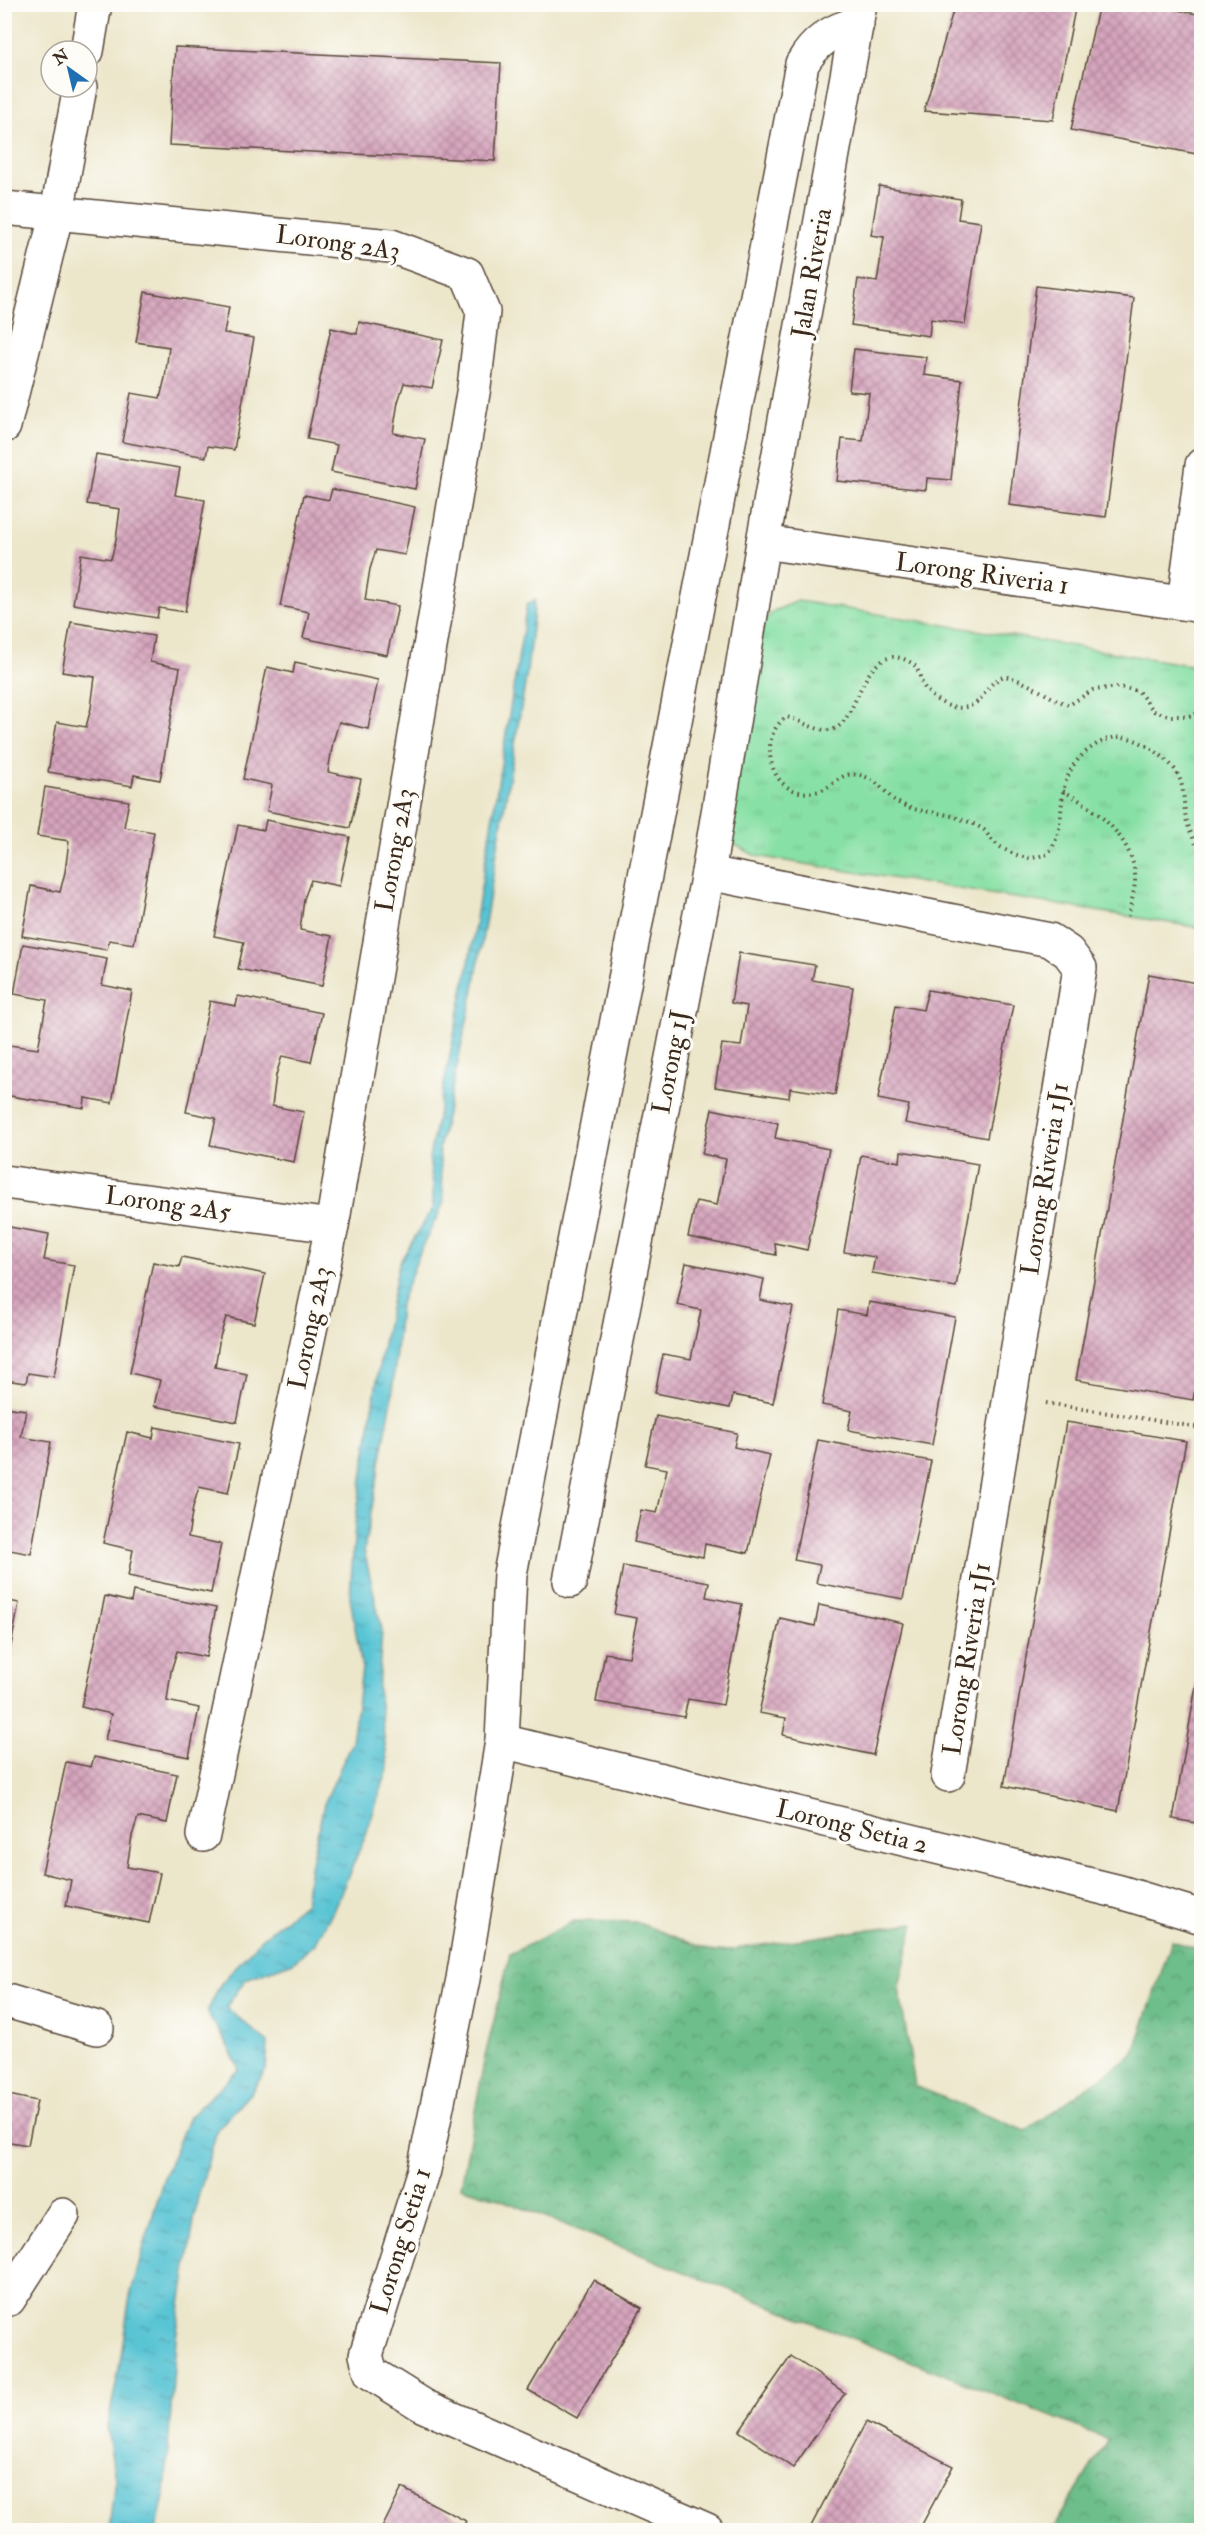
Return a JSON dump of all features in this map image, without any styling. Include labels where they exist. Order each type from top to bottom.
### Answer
[{"type":"street","points":[[89,39],[95,4]]},
{"type":"street","name":"Jalan Riveria","points":[[763,542],[859,14]]},
{"type":"street","name":"Lorong Setia 1","points":[[707,2530],[424,2406],[371,2373],[366,2355],[424,2170],[463,1979],[502,1741],[510,1574],[802,64],[808,54],[826,36],[859,14]]},
{"type":"street","points":[[4,426],[57,212],[78,99]]},
{"type":"street","name":"Lorong 2A3","points":[[4,208],[392,246],[467,274],[483,312],[474,387],[332,1226],[203,1834]]},
{"type":"street","points":[[1193,605],[1202,465]]},
{"type":"street","name":"Lorong Riveria 1","points":[[763,542],[1193,605]]},
{"type":"street","name":"Lorong 1J","points":[[570,1581],[708,873],[763,542]]},
{"type":"street","name":"Lorong Riveria 1J1","points":[[708,873],[1050,940],[1068,952],[1080,968],[948,1775]]},
{"type":"street","name":"Lorong 2A5","points":[[4,1182],[332,1226]]},
{"type":"street","name":"Lorong Setia 2","points":[[502,1741],[1120,1892],[1202,1917]]},
{"type":"street","points":[[4,2000],[97,2028]]},
{"type":"street","points":[[4,2300],[9,2299],[63,2215]]},
{"type":"path","points":[[1202,712],[1189,716],[1170,716],[1154,711],[1138,691],[1119,687],[1093,690],[1069,705],[1015,678],[1004,676],[992,684],[974,704],[954,708],[936,700],[924,687],[916,666],[905,659],[894,657],[881,661],[872,669],[841,724],[833,730],[821,730],[797,719],[786,717],[778,724],[771,737],[770,765],[774,773],[791,789],[801,793],[821,791],[845,776],[859,775],[881,786],[899,804],[915,810],[952,816],[969,822],[984,831],[994,843],[1010,852],[1030,858],[1048,854],[1058,841],[1063,792],[1072,767],[1084,754],[1107,740],[1121,737],[1150,747],[1178,773],[1185,799],[1186,818],[1202,856]]},
{"type":"path","points":[[1063,792],[1086,803],[1114,830],[1131,857],[1135,876],[1128,916]]},
{"type":"path","points":[[1010,1397],[1202,1428]]},
{"type":"green space","points":[[798,601],[1201,667],[1201,928],[756,856],[730,842],[717,823],[757,626],[774,611]]},
{"type":"green space","points":[[574,1921],[636,1922],[714,1952],[914,1923],[899,1987],[915,2086],[1025,2131],[1133,2055],[1172,1941],[1201,1950],[1201,2530],[1052,2530],[1108,2439],[497,2198],[461,2187],[485,2057],[510,1954]]},
{"type":"water","points":[[535,600],[527,672],[474,989],[439,1149],[444,1203],[422,1247],[400,1304],[392,1399],[364,1550],[382,1630],[378,1689],[388,1769],[365,1837],[334,1909],[314,1945],[293,1962],[246,1979],[226,2007],[268,2043],[266,2070],[252,2091],[217,2130],[197,2201],[176,2338],[165,2493],[156,2530],[109,2530],[115,2478],[107,2427],[118,2375],[130,2296],[163,2180],[189,2117],[239,2069],[223,2037],[207,2013],[220,1985],[261,1939],[305,1903],[310,1867],[324,1804],[352,1742],[362,1669],[350,1597],[355,1525],[381,1354],[399,1263],[433,1208],[433,1184],[429,1158],[469,962],[527,604]]},
{"type":"building","points":[[955,4],[1076,4],[1053,120],[924,111]]},
{"type":"building","points":[[1099,4],[1148,4],[1202,15],[1202,155],[1071,130]]},
{"type":"building","points":[[175,47],[501,63],[495,161],[169,145]]},
{"type":"building","points":[[879,186],[961,199],[958,219],[981,222],[965,324],[931,319],[929,336],[851,325],[858,279],[877,282],[884,237],[871,235]]},
{"type":"building","points":[[1036,286],[1134,298],[1106,517],[1009,505]]},
{"type":"building","points":[[145,292],[229,307],[224,333],[254,338],[234,450],[208,446],[206,457],[122,442],[131,393],[160,398],[165,378],[169,347],[136,342]]},
{"type":"building","points":[[359,322],[443,340],[432,388],[404,383],[398,402],[393,433],[425,439],[415,489],[331,472],[337,445],[307,439],[331,328],[357,334]]},
{"type":"building","points":[[854,349],[926,357],[924,375],[962,380],[951,480],[927,478],[926,490],[837,481],[842,439],[863,441],[869,393],[849,391]]},
{"type":"building","points":[[96,454],[180,468],[175,495],[205,500],[185,612],[159,608],[157,618],[73,604],[81,554],[111,559],[116,540],[120,509],[87,504]]},
{"type":"building","points":[[332,489],[415,507],[405,555],[376,550],[370,569],[365,600],[398,606],[387,655],[303,638],[309,612],[280,606],[304,495],[329,500]]},
{"type":"building","points":[[71,622],[154,636],[150,662],[180,668],[160,780],[134,775],[132,786],[48,772],[57,722],[86,727],[91,708],[95,677],[62,672]]},
{"type":"building","points":[[295,662],[378,680],[368,729],[339,722],[333,742],[328,772],[361,779],[350,828],[267,811],[272,785],[243,779],[267,667],[293,673]]},
{"type":"building","points":[[45,787],[129,801],[124,827],[154,832],[134,944],[109,940],[107,950],[22,936],[31,886],[60,892],[65,872],[69,841],[37,836]]},
{"type":"building","points":[[266,820],[350,837],[339,886],[311,880],[304,899],[300,930],[332,936],[322,986],[238,969],[244,942],[214,936],[238,825],[264,830]]},
{"type":"building","points":[[23,944],[107,959],[102,985],[132,991],[112,1103],[85,1098],[84,1108],[4,1095],[4,1067],[9,1045],[38,1049],[47,1000],[14,994]]},
{"type":"building","points":[[739,953],[815,965],[812,980],[853,987],[835,1095],[790,1088],[789,1098],[715,1087],[722,1044],[741,1046],[747,1006],[731,1003]]},
{"type":"building","points":[[1149,974],[1202,984],[1202,1353],[1193,1400],[1076,1380]]},
{"type":"building","points":[[928,990],[1013,1005],[987,1138],[905,1123],[909,1105],[878,1099],[896,1005],[923,1010]]},
{"type":"building","points":[[238,996],[322,1013],[311,1062],[282,1056],[276,1075],[272,1106],[304,1112],[294,1162],[210,1145],[216,1118],[186,1112],[210,1001],[236,1006]]},
{"type":"building","points":[[712,1109],[778,1123],[775,1138],[829,1149],[807,1250],[775,1243],[776,1255],[688,1237],[696,1201],[717,1205],[726,1159],[702,1154]]},
{"type":"building","points":[[901,1151],[978,1164],[956,1287],[872,1273],[875,1257],[844,1252],[861,1155],[900,1162]]},
{"type":"building","points":[[4,1226],[49,1234],[44,1260],[74,1265],[54,1377],[28,1373],[26,1383],[4,1380]]},
{"type":"building","points":[[182,1257],[265,1274],[254,1323],[226,1317],[220,1337],[215,1367],[247,1374],[237,1422],[154,1406],[160,1380],[130,1373],[153,1262],[179,1267]]},
{"type":"building","points":[[686,1263],[764,1279],[760,1300],[793,1307],[773,1403],[733,1395],[730,1408],[655,1393],[663,1354],[691,1359],[701,1310],[677,1305]]},
{"type":"building","points":[[869,1302],[955,1317],[932,1445],[848,1430],[852,1411],[822,1405],[838,1310],[867,1315]]},
{"type":"building","points":[[4,1407],[26,1410],[21,1437],[51,1442],[31,1554],[4,1549]]},
{"type":"building","points":[[656,1416],[737,1433],[734,1447],[770,1455],[748,1553],[705,1544],[703,1557],[634,1542],[641,1510],[657,1513],[667,1469],[645,1465]]},
{"type":"building","points":[[1066,1422],[1186,1441],[1118,1811],[1004,1786]]},
{"type":"building","points":[[155,1427],[239,1444],[228,1493],[199,1487],[193,1507],[188,1537],[221,1544],[211,1593],[128,1576],[133,1550],[103,1543],[127,1432],[153,1438]]},
{"type":"building","points":[[818,1440],[931,1461],[903,1599],[816,1583],[820,1565],[794,1560]]},
{"type":"building","points":[[623,1566],[709,1582],[706,1597],[742,1604],[723,1705],[688,1699],[684,1717],[596,1702],[605,1653],[629,1657],[637,1618],[614,1614]]},
{"type":"building","points":[[133,1591],[216,1608],[206,1657],[177,1651],[171,1671],[167,1701],[199,1708],[189,1757],[105,1740],[111,1714],[81,1707],[105,1596],[131,1602]]},
{"type":"building","points":[[4,1600],[19,1603],[6,1672],[4,1672]]},
{"type":"building","points":[[819,1605],[903,1623],[873,1755],[783,1735],[786,1718],[759,1713],[780,1618],[815,1626]]},
{"type":"building","points":[[1200,1663],[1202,1663],[1202,1824],[1173,1819]]},
{"type":"building","points":[[94,1757],[177,1774],[167,1823],[138,1817],[132,1836],[127,1867],[160,1873],[149,1923],[66,1906],[71,1880],[42,1873],[66,1762],[91,1767]]},
{"type":"building","points":[[4,2094],[37,2101],[28,2145],[4,2141]]},
{"type":"building","points":[[593,2280],[642,2308],[577,2418],[528,2390]]},
{"type":"building","points":[[791,2356],[845,2393],[793,2468],[739,2431]]},
{"type":"building","points":[[866,2422],[953,2466],[919,2530],[809,2530]]},
{"type":"building","points":[[402,2488],[466,2521],[461,2530],[381,2530]]}]
